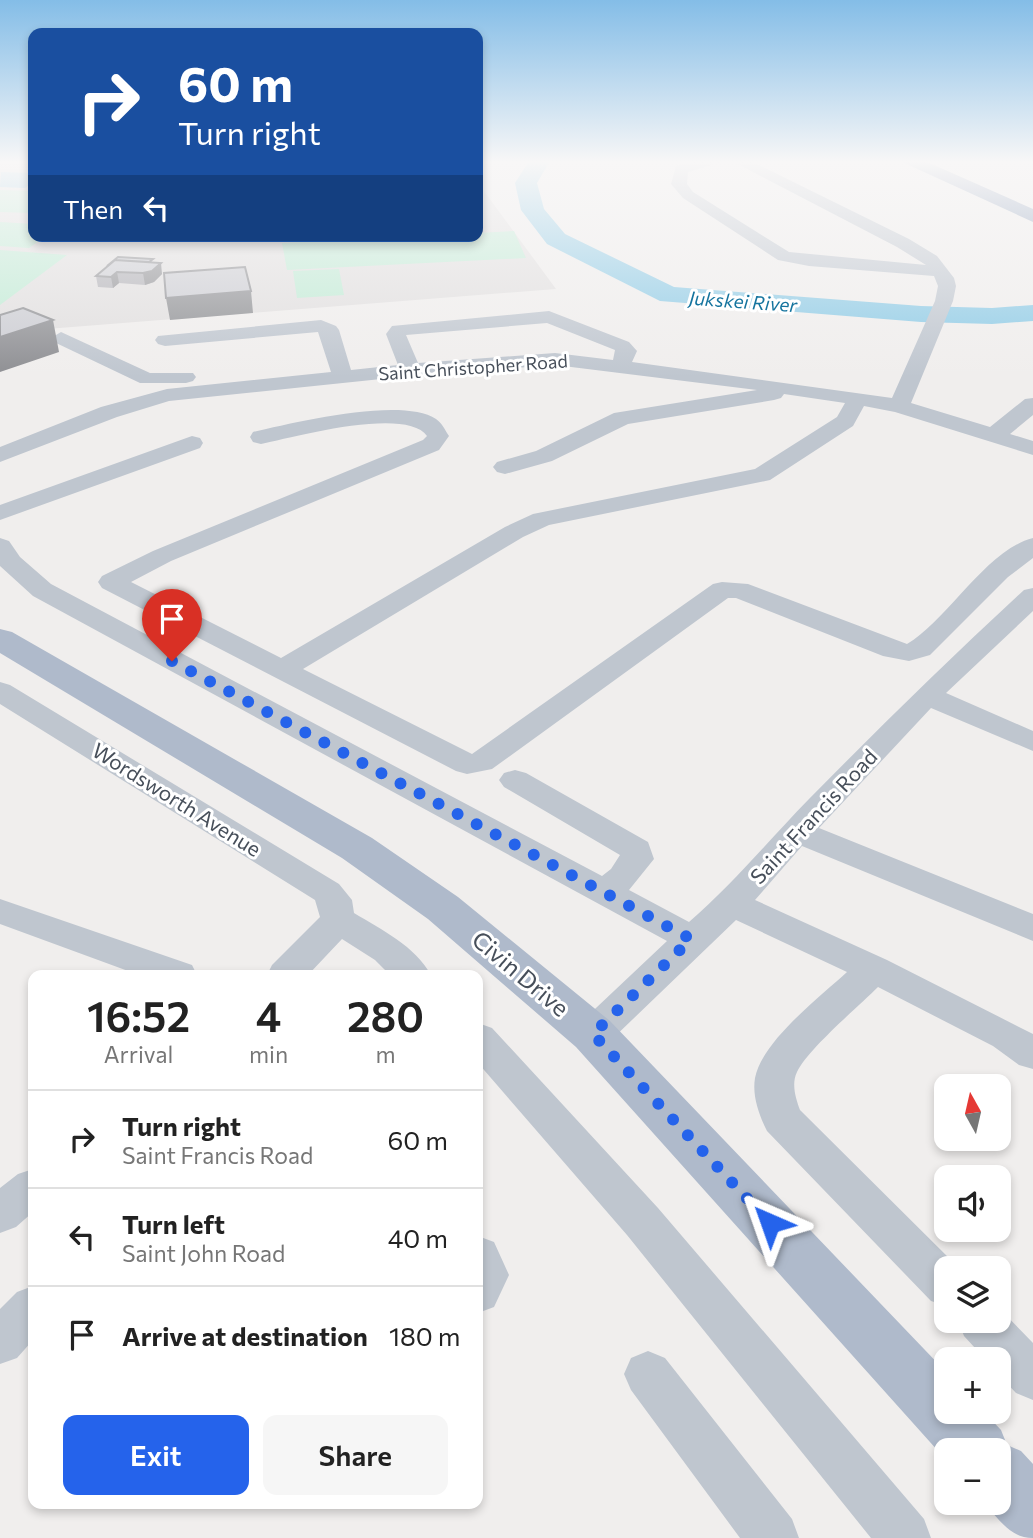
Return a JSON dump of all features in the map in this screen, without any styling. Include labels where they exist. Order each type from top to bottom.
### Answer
[{"type":"main road","name":"Civin Drive","points":[[0,639],[164,733],[403,878],[443,908],[593,1034],[967,1438]]},
{"type":"main road","points":[[1011,1486],[1033,1510]]},
{"type":"street","points":[[747,233],[784,256],[810,261],[941,271]]},
{"type":"street","points":[[882,233],[931,260],[941,271],[947,286],[937,321],[899,407]]},
{"type":"street","points":[[410,370],[396,334],[399,330],[533,317],[560,320],[622,346],[627,351],[621,365]]},
{"type":"street","points":[[61,338],[147,379],[340,370],[329,330],[321,326],[165,340]]},
{"type":"street","name":"Saint Christopher Road","points":[[0,455],[131,404],[167,395],[340,370],[410,370],[555,359],[621,365],[858,399],[899,407],[1033,448]]},
{"type":"street","points":[[505,467],[544,456],[622,418],[752,399],[792,389]]},
{"type":"street","points":[[22,424],[92,397]]},
{"type":"street","points":[[282,669],[514,532],[542,519],[762,475],[845,421],[858,399]]},
{"type":"street","points":[[993,436],[1023,422],[1033,404]]},
{"type":"street","points":[[44,415],[72,426]]},
{"type":"street","points":[[64,602],[162,556],[431,445],[438,436],[426,422],[407,417],[359,420],[261,437]]},
{"type":"street","points":[[0,513],[192,443]]},
{"type":"street","points":[[0,546],[10,562],[42,590],[691,939]]},
{"type":"street","points":[[111,582],[463,763],[472,765],[481,762],[722,590],[739,590],[893,650],[909,653],[920,649],[999,571],[1033,546]]},
{"type":"street","name":"Saint Francis Road","points":[[593,1034],[691,939],[732,904],[797,831],[928,695],[1033,596]]},
{"type":"street","name":"Wordsworth Avenue","points":[[0,691],[327,892],[334,900],[338,919]]},
{"type":"street","points":[[928,695],[1033,742]]},
{"type":"street","points":[[514,780],[636,850],[637,859],[623,877],[603,894]]},
{"type":"street","points":[[797,831],[1033,928]]},
{"type":"street","points":[[732,904],[874,969],[1007,1036],[1033,1054]]},
{"type":"street","points":[[0,911],[165,970]]},
{"type":"street","points":[[293,970],[338,919],[388,951],[408,970]]},
{"type":"street","points":[[874,969],[791,1051],[777,1070],[774,1087],[776,1102],[782,1119],[934,1273]]},
{"type":"street","points":[[483,1043],[576,1144],[905,1538]]},
{"type":"street","points":[[0,1214],[28,1191]]},
{"type":"street","points":[[0,1342],[28,1312]]},
{"type":"street","points":[[992,1333],[1033,1377]]},
{"type":"street","points":[[648,1374],[774,1538]]},
{"type":"shaded area","points":[[0,233],[28,233],[28,242],[483,242],[483,233],[515,233],[556,289],[34,330],[0,341]]},
{"type":"green space","points":[[0,233],[28,233],[28,242],[38,242],[29,248],[0,246]]},
{"type":"green space","points":[[483,233],[515,233],[526,258],[287,270],[282,243],[483,242]]},
{"type":"green space","points":[[0,250],[67,255],[0,305]]},
{"type":"green space","points":[[339,269],[344,295],[297,298],[293,271]]},
{"type":"building","points":[[118,257],[153,259],[149,262],[115,260],[107,266]]},
{"type":"building","points":[[115,260],[161,263],[152,271],[143,273],[117,272],[111,277],[96,276]]},
{"type":"building","points":[[245,267],[251,291],[166,298],[164,273]]},
{"type":"building","points":[[23,308],[53,320],[0,337],[0,315]]},
{"type":"waterway","name":"Jukskei River","points":[[551,233],[556,239],[669,295],[921,314],[992,316],[1033,313]]},
{"type":"route","points":[[172,661],[691,939],[593,1034],[770,1223]]}]
